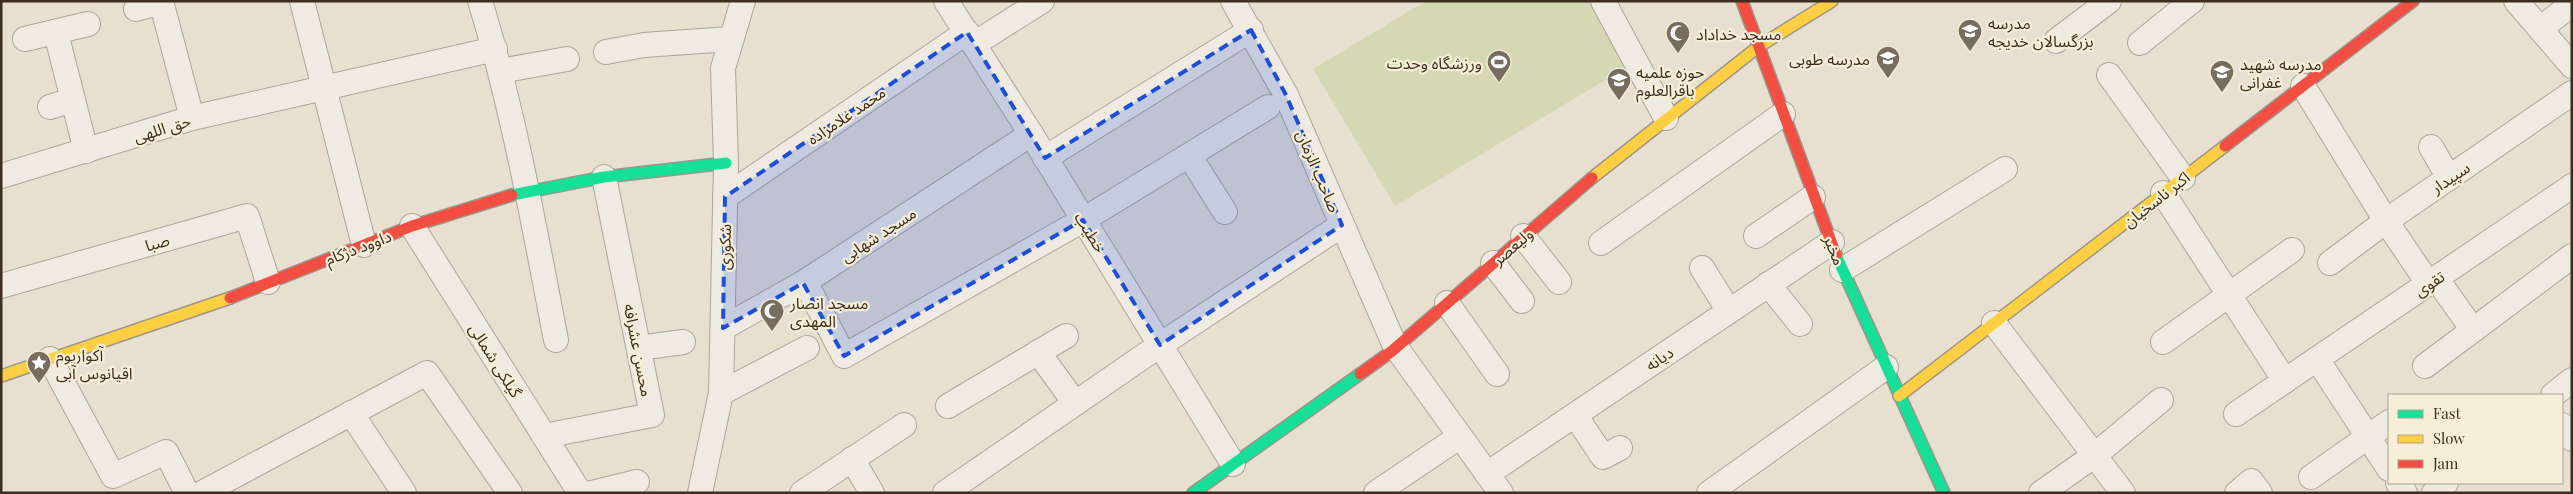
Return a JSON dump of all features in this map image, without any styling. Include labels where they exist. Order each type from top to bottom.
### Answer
[{"type":"street","points":[[302,1],[364,246]]},
{"type":"street","points":[[480,1],[497,60],[527,190],[556,340]]},
{"type":"street","name":"شکوری","points":[[700,493],[721,393],[726,163],[723,68],[742,1]]},
{"type":"street","name":"خطیب","points":[[946,1],[1031,134],[1233,464]]},
{"type":"street","name":"محمد غلامزاده","points":[[725,197],[970,38],[1042,1]]},
{"type":"street","name":"صاحب الزمان","points":[[1232,1],[1286,95],[1395,346],[1494,484]]},
{"type":"street","points":[[1603,1],[1666,118]]},
{"type":"street","name":"مخبر","points":[[1742,1],[1813,198],[1842,270],[1944,493]]},
{"type":"street","name":"ولیعصر","points":[[1193,493],[1392,351],[1395,346],[1523,236],[1666,118],[1758,47],[1832,1]]},
{"type":"street","points":[[2056,41],[2109,1]]},
{"type":"street","points":[[2140,43],[2192,1]]},
{"type":"street","name":"اکبر ناسخیان","points":[[1899,396],[2413,1]]},
{"type":"street","points":[[2516,1],[2572,66]]},
{"type":"street","points":[[136,8],[162,2],[192,118]]},
{"type":"street","points":[[2540,29],[2572,4]]},
{"type":"street","points":[[25,38],[56,33],[88,24]]},
{"type":"street","points":[[1045,158],[1250,30]]},
{"type":"street","points":[[56,33],[61,103],[86,151]]},
{"type":"street","points":[[606,52],[644,45],[730,39]]},
{"type":"street","name":"حق اللهی","points":[[1,176],[192,118],[325,87],[497,60],[567,59]]},
{"type":"street","points":[[2109,75],[2183,178]]},
{"type":"street","points":[[2302,86],[2386,221],[2473,330]]},
{"type":"street","name":"سپیدار","points":[[2330,264],[2386,221],[2572,93]]},
{"type":"street","points":[[803,283],[811,293],[844,356],[1084,220],[1190,157],[1268,107]]},
{"type":"street","points":[[1601,243],[1783,114]]},
{"type":"street","name":"مسجد شهابی","points":[[723,328],[803,283],[1031,134]]},
{"type":"street","points":[[2431,147],[2449,178]]},
{"type":"street","points":[[1190,157],[1225,212]]},
{"type":"street","name":"داوود دژکام","points":[[1,376],[198,311],[412,226],[527,190],[604,178],[726,163]]},
{"type":"street","points":[[1842,270],[2005,169]]},
{"type":"street","name":"محسن عشرافه","points":[[544,436],[652,415],[604,178]]},
{"type":"street","name":"تقوی","points":[[2236,414],[2572,186]]},
{"type":"street","points":[[2163,194],[2285,380]]},
{"type":"street","points":[[1756,236],[1813,198]]},
{"type":"street","name":"صبا","points":[[1,286],[246,209],[268,282]]},
{"type":"street","points":[[945,493],[1160,345],[1342,225]]},
{"type":"street","name":"گيلکی شمالی","points":[[412,226],[580,492]]},
{"type":"street","points":[[1523,236],[1559,282]]},
{"type":"street","name":"دیانه","points":[[1494,484],[1575,415],[1832,242]]},
{"type":"street","points":[[2163,342],[2292,250]]},
{"type":"street","points":[[2425,366],[2572,256]]},
{"type":"street","points":[[1493,263],[1522,301]]},
{"type":"street","points":[[1702,268],[1729,311]]},
{"type":"street","points":[[1768,284],[1800,324]]},
{"type":"street","points":[[1447,303],[1497,374]]},
{"type":"street","points":[[1994,323],[2123,493]]},
{"type":"street","points":[[948,406],[1066,336]]},
{"type":"street","points":[[639,348],[683,342]]},
{"type":"street","points":[[721,393],[807,348]]},
{"type":"street","points":[[1038,352],[1075,403]]},
{"type":"street","points":[[50,359],[113,476],[166,452],[187,493]]},
{"type":"street","points":[[2316,359],[2388,467]]},
{"type":"street","points":[[1709,493],[1886,367]]},
{"type":"street","points":[[202,493],[427,373],[510,493]]},
{"type":"street","points":[[2555,394],[2572,380]]},
{"type":"street","points":[[2041,493],[2094,455],[2162,400]]},
{"type":"street","points":[[351,413],[404,493]]},
{"type":"street","points":[[1575,415],[1603,457],[1620,448]]},
{"type":"street","points":[[2311,477],[2388,423]]},
{"type":"street","points":[[802,493],[904,425]]},
{"type":"street","points":[[2563,426],[2572,440]]},
{"type":"street","points":[[1376,493],[1459,437]]},
{"type":"street","points":[[852,459],[872,493]]},
{"type":"street","points":[[2237,493],[2251,481],[2260,493]]},
{"type":"street","points":[[580,492],[637,482]]},
{"type":"street","points":[[2434,493],[2445,484]]},
{"type":"highlighted area","points":[[1251,30],[1286,95],[1342,225],[1160,345],[1083,220],[844,356],[803,283],[723,328],[725,197],[967,32],[1045,158]]},
{"type":"green space","points":[[1426,1],[1594,1],[1632,64],[1395,206],[1313,69]]},
{"type":"traffic: fast","points":[[512,195],[604,177],[726,163]]},
{"type":"traffic: fast","points":[[1836,255],[1944,493]]},
{"type":"traffic: fast","points":[[1193,493],[1360,374]]},
{"type":"traffic: slow","points":[[1592,178],[1758,47],[1832,1]]},
{"type":"traffic: slow","points":[[1899,396],[2225,146]]},
{"type":"traffic: slow","points":[[1,376],[230,298]]},
{"type":"traffic: jam","points":[[1742,1],[1836,255]]},
{"type":"traffic: jam","points":[[2225,146],[2413,1]]},
{"type":"traffic: jam","points":[[1360,374],[1392,351],[1592,178]]},
{"type":"traffic: jam","points":[[230,298],[412,226],[512,195]]},
{"type":"place","name":"مدرسه بزرگسالان خدیجه","points":[[1970,52]]},
{"type":"place","name":"مسجد خداداد","points":[[1678,54]]},
{"type":"place","name":"مدرسه طوبی","points":[[1888,79]]},
{"type":"place","name":"ورزشگاه وحدت","points":[[1499,83]]},
{"type":"place","name":"مدرسه شهید غفرانی","points":[[2222,93]]},
{"type":"place","name":"حوزه علمیه باقرالعلوم","points":[[1619,101]]},
{"type":"place","name":"مسجد انصار المهدی","points":[[772,332]]},
{"type":"place","name":"آکواریوم اقیانوس آبی","points":[[39,384]]}]
